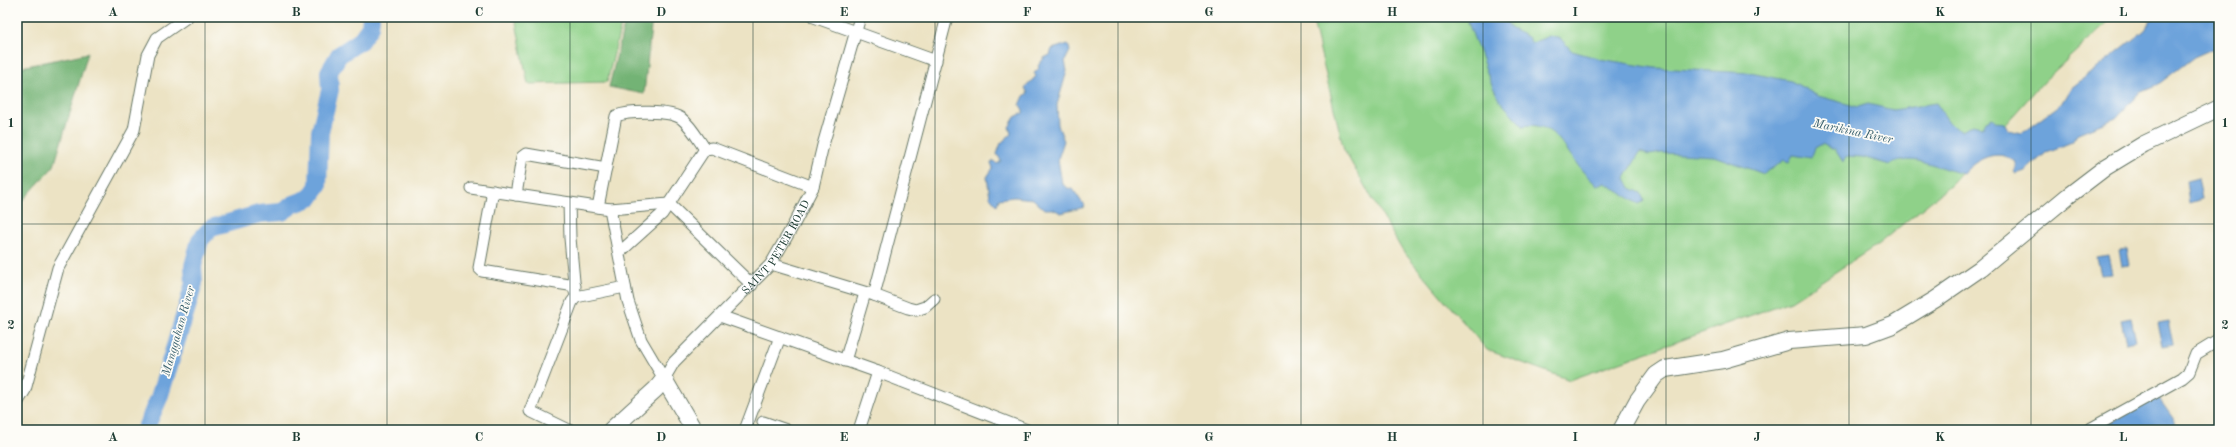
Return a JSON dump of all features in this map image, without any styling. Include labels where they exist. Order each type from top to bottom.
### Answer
[{"type":"street","points":[[17,403],[24,390],[58,268],[134,130],[148,55],[157,38],[187,17]]},
{"type":"street","points":[[814,17],[936,61]]},
{"type":"street","name":"SAINT PETER ROAD","points":[[611,430],[656,389],[674,362],[752,285],[771,264],[814,187],[823,145],[857,33],[860,17]]},
{"type":"street","points":[[846,361],[870,294],[947,17]]},
{"type":"street","points":[[1621,430],[1637,402],[1656,375],[1665,369],[1723,360],[1796,339],[1840,338],[1866,335],[1893,325],[1936,299],[1981,268],[2068,196],[2106,168],[2144,144],[2219,108]]},
{"type":"street","points":[[598,207],[616,116],[623,114],[660,113],[680,117],[705,148]]},
{"type":"street","points":[[705,148],[712,148],[814,187]]},
{"type":"street","points":[[620,252],[662,214],[705,148]]},
{"type":"street","points":[[516,195],[522,157],[526,154],[606,168]]},
{"type":"street","points":[[471,188],[610,209],[669,204],[752,285]]},
{"type":"street","points":[[493,191],[480,268],[482,271],[575,286]]},
{"type":"street","points":[[568,430],[530,411],[576,297],[570,238],[569,203]]},
{"type":"street","points":[[610,209],[620,252],[625,287],[641,340],[694,430]]},
{"type":"street","points":[[771,264],[870,294],[916,310],[925,307],[934,299]]},
{"type":"street","points":[[576,297],[625,287]]},
{"type":"street","points":[[720,316],[878,372],[1027,430]]},
{"type":"street","points":[[745,430],[780,337]]},
{"type":"street","points":[[2088,430],[2182,378],[2189,372],[2196,354],[2219,340]]},
{"type":"street","points":[[859,430],[878,372]]},
{"type":"street","points":[[763,422],[786,430]]},
{"type":"green space","points":[[515,17],[623,17],[607,82],[528,84]]},
{"type":"green space","points":[[626,17],[652,17],[644,94],[609,87]]},
{"type":"green space","points":[[1312,17],[2113,17],[2044,81],[1951,185],[1877,245],[1791,301],[1570,380],[1487,350],[1402,250],[1344,150]]},
{"type":"green space","points":[[88,53],[54,166],[17,207],[17,68]]},
{"type":"water","name":"Marikina River","points":[[1466,17],[1505,17],[1510,28],[1528,37],[1532,43],[1549,36],[1561,39],[1572,51],[1600,59],[1655,68],[1750,73],[1791,81],[1818,96],[1858,107],[1868,104],[1893,110],[1936,103],[1950,123],[1961,131],[1972,125],[1983,127],[1986,121],[1993,118],[1996,122],[2004,123],[2009,130],[2022,133],[2061,104],[2070,89],[2145,30],[2153,17],[2219,17],[2219,46],[2194,57],[2156,86],[2139,93],[2116,118],[2078,133],[2072,142],[2047,152],[2025,171],[2016,174],[2014,172],[2017,166],[2015,161],[1998,155],[1981,159],[1963,174],[1926,163],[1908,160],[1899,161],[1890,165],[1862,157],[1847,156],[1843,162],[1836,151],[1822,144],[1815,148],[1811,158],[1793,155],[1789,162],[1784,160],[1764,174],[1714,156],[1662,153],[1649,155],[1640,152],[1625,178],[1630,188],[1641,193],[1644,201],[1639,204],[1605,183],[1596,185],[1581,170],[1561,142],[1549,131],[1542,127],[1533,125],[1523,126],[1500,101],[1491,83]]},
{"type":"water","points":[[1068,44],[1070,51],[1065,61],[1067,71],[1057,105],[1058,125],[1064,141],[1058,159],[1062,184],[1073,189],[1085,207],[1061,213],[1053,209],[1044,209],[1033,199],[1014,197],[999,199],[997,205],[990,197],[987,177],[993,168],[991,163],[994,161],[997,164],[1001,161],[997,154],[1001,143],[1011,134],[1009,127],[1015,117],[1023,113],[1020,105],[1024,96],[1028,93],[1025,88],[1036,76],[1034,73],[1039,68],[1038,66],[1044,58],[1050,55],[1052,49]]},
{"type":"water","points":[[2198,178],[2202,199],[2189,203],[2186,181]]},
{"type":"water","points":[[2127,249],[2130,265],[2122,266],[2119,250]]},
{"type":"water","points":[[2108,255],[2112,274],[2101,275],[2097,257]]},
{"type":"water","points":[[2131,318],[2136,341],[2126,343],[2121,320]]},
{"type":"water","points":[[2168,321],[2173,344],[2162,346],[2157,323]]},
{"type":"water","points":[[2157,396],[2175,421],[2176,430],[2103,430],[2109,423]]},
{"type":"waterway","name":"Manggahan River","points":[[145,430],[159,398],[188,304],[194,283],[193,266],[200,240],[211,228],[259,214],[282,212],[294,204],[310,198],[318,186],[320,132],[330,90],[329,72],[339,55],[360,41],[370,27],[371,17]]}]
